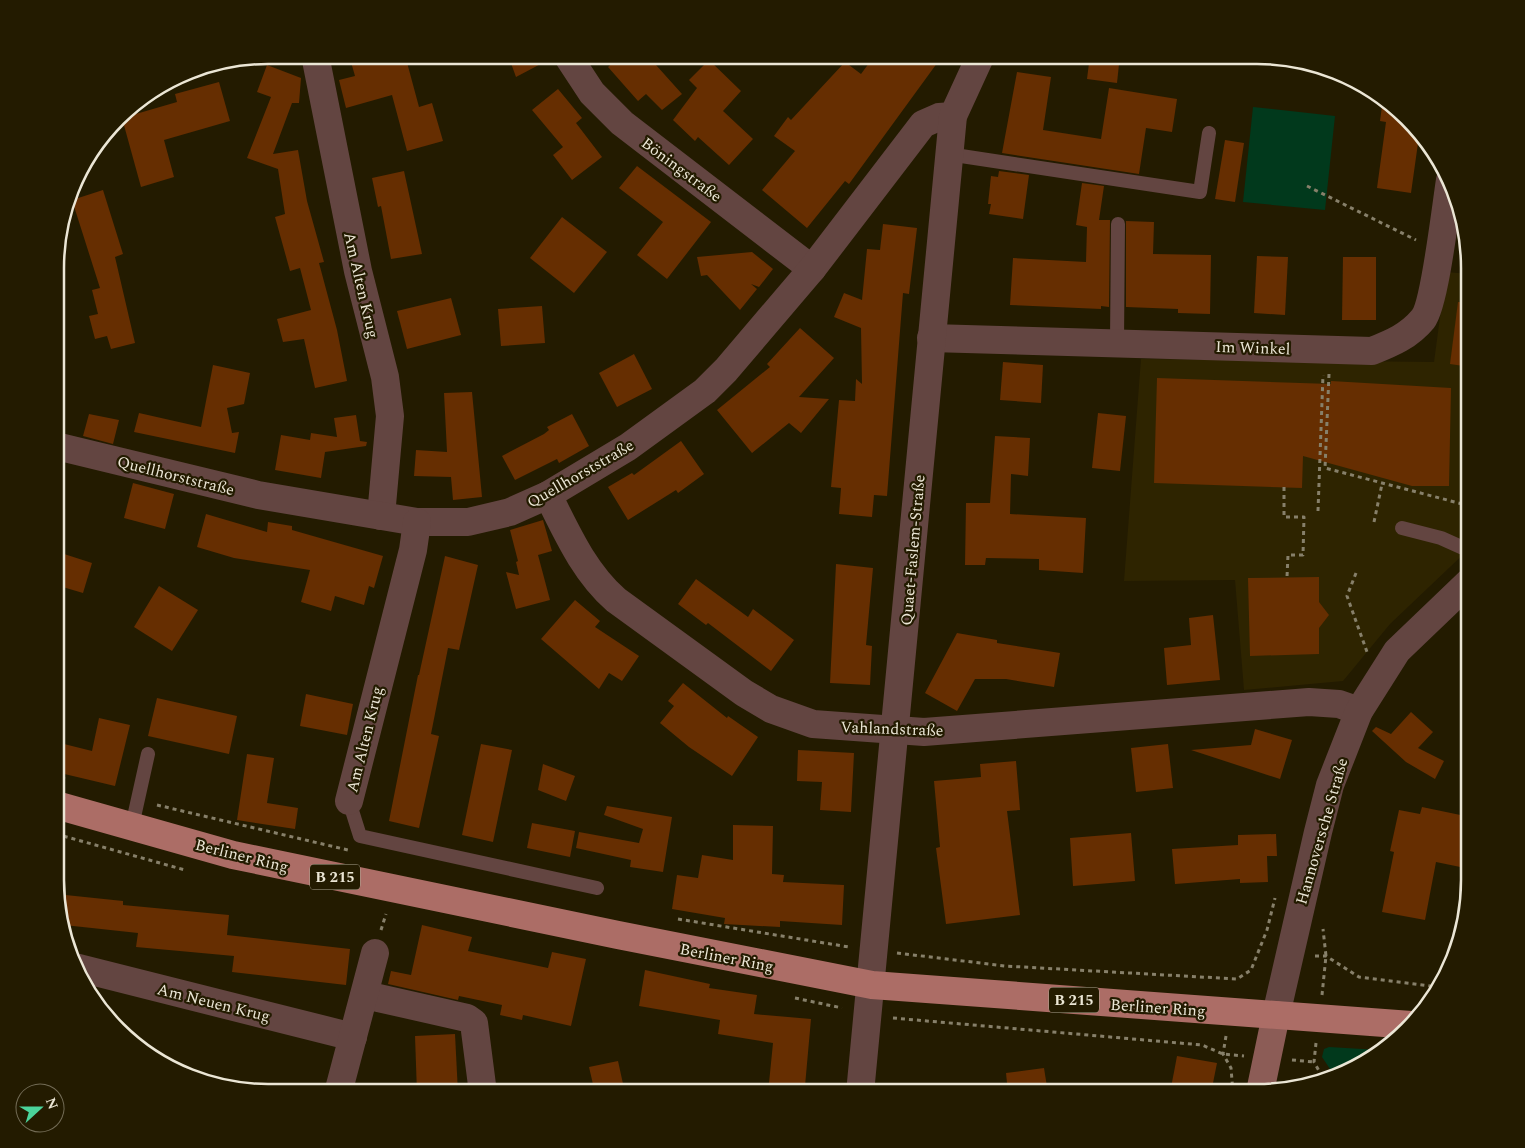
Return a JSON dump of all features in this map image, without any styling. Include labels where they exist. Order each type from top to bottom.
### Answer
[{"type":"main road","name":"Berliner Ring","points":[[64,807],[233,855],[618,936],[872,985],[1400,1025]]},
{"type":"street","name":"Am Alten Krug","points":[[317,64],[358,271],[385,377],[390,416],[381,516]]},
{"type":"street","name":"Böningstraße","points":[[573,64],[592,93],[622,123],[812,268]]},
{"type":"street","name":"Quaet-Faslem-Straße","points":[[861,1084],[896,731],[948,154],[953,116],[977,64]]},
{"type":"street","name":"Quellhorststraße","points":[[64,448],[258,495],[417,522],[468,522],[510,512],[548,495],[628,447],[705,391],[726,370],[812,268],[896,157],[924,124],[939,117],[953,116]]},
{"type":"street","name":"Im Winkel","points":[[931,338],[1372,351],[1401,340],[1424,318],[1433,292],[1447,194]]},
{"type":"street","name":"Vahlandstraße","points":[[548,495],[582,560],[601,588],[718,676],[771,709],[813,724],[924,732],[1309,702],[1339,704],[1359,711]]},
{"type":"street","name":"Am Alten Krug","points":[[349,801],[413,550],[417,522]]},
{"type":"street","name":"Hannoversche Straße","points":[[1262,1084],[1325,804],[1359,711],[1398,651],[1461,591]]},
{"type":"street","points":[[340,1084],[375,953]]},
{"type":"street","name":"Am Neuen Krug","points":[[85,969],[353,1037]]},
{"type":"street","points":[[365,995],[468,1018],[474,1023],[482,1084]]},
{"type":"lane","points":[[948,154],[1200,192],[1209,133]]},
{"type":"lane","points":[[1117,342],[1118,224]]},
{"type":"lane","points":[[1402,528],[1441,538],[1461,547]]},
{"type":"lane","points":[[132,826],[148,754]]},
{"type":"lane","name":"Am Alten Krug","points":[[349,801],[360,836],[597,888]]},
{"type":"path","points":[[1307,186],[1414,240],[1439,242]]},
{"type":"path","points":[[1327,350],[1325,468],[1461,504]]},
{"type":"path","points":[[1318,511],[1327,350]]},
{"type":"path","points":[[1374,522],[1382,484]]},
{"type":"path","points":[[1284,487],[1284,517],[1304,517],[1303,555],[1288,555],[1287,578]]},
{"type":"path","points":[[1356,573],[1347,596],[1369,658]]},
{"type":"path","points":[[1322,927],[1326,956],[1359,977],[1432,986]]},
{"type":"path","points":[[874,950],[1005,966],[1237,979],[1251,970],[1257,956]]},
{"type":"path","points":[[869,1013],[910,1021],[1202,1046],[1223,1054],[1235,1056]]},
{"type":"path","points":[[1223,1054],[1231,1068],[1232,1084]]},
{"type":"path","points":[[1314,1062],[1321,1074]]},
{"type":"shaded area","points":[[1446,272],[1461,273],[1461,557],[1390,624],[1343,681],[1244,690],[1235,580],[1124,581],[1141,359],[1434,362]]},
{"type":"green space","points":[[1253,107],[1335,116],[1325,210],[1243,202]]},
{"type":"green space","points":[[1329,1047],[1372,1050],[1331,1070],[1322,1057],[1324,1049]]},
{"type":"building","points":[[352,64],[407,64],[419,107],[432,103],[443,141],[407,151],[392,95],[346,108],[339,80],[355,76]]},
{"type":"building","points":[[511,64],[541,64],[516,77]]},
{"type":"building","points":[[611,64],[655,64],[682,94],[662,110],[646,94],[638,101],[608,67]]},
{"type":"building","points":[[705,64],[713,64],[741,91],[723,111],[753,139],[729,165],[698,137],[695,141],[673,120],[697,88],[689,80]]},
{"type":"building","points":[[843,64],[848,64],[861,74],[868,64],[936,64],[849,184],[845,181],[807,228],[762,190],[795,151],[774,136],[788,117],[791,120]]},
{"type":"building","points":[[1089,64],[1119,64],[1117,83],[1087,79]]},
{"type":"building","points":[[267,65],[301,78],[299,103],[292,103],[273,154],[298,150],[307,201],[324,262],[319,263],[337,330],[347,381],[315,388],[304,339],[283,342],[277,319],[311,310],[300,268],[290,271],[275,217],[285,214],[278,169],[247,158],[271,97],[257,92]]},
{"type":"building","points":[[1017,72],[1051,77],[1043,130],[1101,139],[1109,88],[1177,99],[1172,132],[1146,128],[1139,174],[1002,153]]},
{"type":"building","points":[[219,82],[230,121],[164,140],[174,177],[141,187],[124,124],[132,115],[177,102],[175,94]]},
{"type":"building","points":[[558,89],[582,118],[576,123],[602,157],[572,180],[553,155],[563,147],[532,110]]},
{"type":"building","points":[[1382,107],[1392,114],[1418,143],[1411,193],[1377,188],[1386,122],[1380,121]]},
{"type":"building","points":[[1225,140],[1244,143],[1235,202],[1215,199]]},
{"type":"building","points":[[637,166],[711,222],[667,279],[637,255],[663,222],[619,188]]},
{"type":"building","points":[[404,171],[422,254],[391,259],[381,206],[378,207],[372,178]]},
{"type":"building","points":[[999,171],[1029,175],[1023,219],[989,214],[991,204],[988,204],[991,176],[998,177]]},
{"type":"building","points":[[1082,183],[1104,186],[1099,220],[1110,220],[1109,307],[1101,306],[1101,309],[1010,305],[1013,258],[1086,262],[1087,227],[1076,225]]},
{"type":"building","points":[[103,190],[123,254],[115,257],[135,343],[111,349],[107,336],[95,339],[89,316],[98,314],[92,290],[100,288],[74,206],[76,199]]},
{"type":"building","points":[[562,217],[607,252],[574,293],[530,258]]},
{"type":"building","points":[[1126,221],[1154,222],[1153,254],[1211,255],[1210,314],[1178,313],[1178,309],[1126,307]]},
{"type":"building","points":[[883,224],[917,228],[909,294],[903,293],[887,496],[874,495],[872,517],[839,514],[841,488],[831,487],[839,400],[855,401],[856,379],[862,384],[861,328],[834,317],[844,293],[862,300],[867,249],[880,250]]},
{"type":"building","points":[[752,252],[773,269],[759,287],[751,284],[757,289],[740,310],[707,275],[701,276],[697,257]]},
{"type":"building","points":[[1257,256],[1288,257],[1285,315],[1254,313]]},
{"type":"building","points":[[1343,257],[1376,257],[1376,320],[1342,320]]},
{"type":"building","points":[[451,298],[461,335],[407,349],[397,311]]},
{"type":"building","points":[[1458,302],[1461,302],[1461,366],[1450,364]]},
{"type":"building","points":[[542,306],[545,343],[501,346],[498,309]]},
{"type":"building","points":[[800,328],[834,358],[799,397],[829,399],[801,433],[789,423],[752,453],[717,410],[770,367],[767,364]]},
{"type":"building","points":[[634,354],[652,389],[617,407],[599,373]]},
{"type":"building","points":[[1003,362],[1043,365],[1041,403],[1000,400]]},
{"type":"building","points":[[213,365],[250,373],[244,404],[227,408],[232,433],[239,432],[235,453],[134,432],[139,413],[201,427]]},
{"type":"building","points":[[1157,378],[1331,384],[1331,381],[1451,388],[1449,486],[1412,486],[1303,456],[1302,488],[1154,483]]},
{"type":"building","points":[[472,392],[482,497],[453,500],[451,477],[414,476],[416,450],[447,452],[444,393]]},
{"type":"building","points":[[1098,413],[1126,416],[1120,471],[1092,468]]},
{"type":"building","points":[[89,414],[119,420],[113,444],[83,436]]},
{"type":"building","points":[[572,414],[589,446],[559,463],[557,459],[515,480],[502,456],[544,434],[549,430],[547,427]]},
{"type":"building","points":[[356,415],[360,441],[367,442],[366,446],[325,452],[321,478],[275,470],[281,435],[310,440],[311,433],[337,437],[334,418]]},
{"type":"building","points":[[995,436],[1030,438],[1028,476],[1011,474],[1010,514],[1086,518],[1083,573],[1039,570],[1039,559],[986,558],[985,565],[965,565],[966,503],[990,503]]},
{"type":"building","points":[[681,441],[704,474],[678,493],[676,490],[628,520],[608,487],[632,473],[634,475]]},
{"type":"building","points":[[133,483],[174,494],[165,529],[124,518]]},
{"type":"building","points":[[206,514],[267,532],[268,522],[292,526],[292,530],[383,556],[374,588],[369,586],[364,605],[335,596],[331,611],[301,602],[310,570],[234,558],[197,547]]},
{"type":"building","points":[[543,520],[552,551],[538,555],[550,600],[516,609],[506,572],[519,575],[516,562],[518,561],[510,530]]},
{"type":"building","points":[[64,554],[92,563],[83,593],[64,587]]},
{"type":"building","points":[[445,556],[478,565],[459,650],[448,648],[431,734],[439,736],[419,828],[389,821],[418,675]]},
{"type":"building","points":[[836,564],[873,568],[866,645],[872,646],[870,685],[830,683]]},
{"type":"building","points":[[1319,577],[1319,602],[1329,615],[1319,628],[1319,654],[1250,656],[1248,578]]},
{"type":"building","points":[[696,579],[748,617],[753,609],[794,640],[771,671],[708,623],[706,625],[678,604]]},
{"type":"building","points":[[159,586],[198,610],[172,651],[134,627]]},
{"type":"building","points":[[575,600],[600,621],[595,627],[639,656],[622,681],[609,673],[599,689],[541,639]]},
{"type":"building","points":[[1213,615],[1220,680],[1167,685],[1164,648],[1191,645],[1189,618]]},
{"type":"building","points":[[957,633],[997,640],[997,643],[1060,653],[1054,687],[1006,679],[975,679],[957,711],[925,693]]},
{"type":"building","points":[[683,683],[727,718],[728,716],[758,737],[732,776],[689,747],[660,723],[674,706],[668,701]]},
{"type":"building","points":[[306,694],[353,704],[347,735],[300,726]]},
{"type":"building","points":[[157,698],[237,716],[229,754],[148,736]]},
{"type":"building","points":[[1411,712],[1433,732],[1418,748],[1444,761],[1435,779],[1406,762],[1372,731],[1376,727],[1391,734]]},
{"type":"building","points":[[99,718],[130,725],[115,786],[64,774],[64,744],[92,751]]},
{"type":"building","points":[[1255,729],[1292,740],[1280,779],[1191,750],[1251,745]]},
{"type":"building","points":[[481,744],[512,750],[493,842],[462,835]]},
{"type":"building","points":[[1168,744],[1173,788],[1136,792],[1131,748]]},
{"type":"building","points":[[798,750],[854,753],[851,812],[820,810],[822,782],[797,781]]},
{"type":"building","points":[[247,754],[274,758],[267,803],[298,808],[295,829],[237,820]]},
{"type":"building","points":[[1016,761],[1020,810],[1007,811],[1020,915],[946,924],[936,848],[940,847],[934,781],[981,777],[980,764]]},
{"type":"building","points":[[543,764],[575,776],[566,801],[538,790]]},
{"type":"building","points":[[607,806],[672,817],[663,872],[630,867],[631,860],[576,848],[579,832],[639,843],[643,829],[604,815]]},
{"type":"building","points":[[1422,807],[1461,815],[1461,867],[1436,862],[1425,920],[1382,912],[1394,852],[1390,851],[1399,810],[1420,814]]},
{"type":"building","points":[[532,823],[575,831],[570,857],[527,848]]},
{"type":"building","points":[[733,825],[773,826],[772,874],[784,875],[783,882],[844,885],[842,925],[780,921],[780,927],[724,924],[725,918],[672,909],[677,875],[698,878],[702,855],[733,860]]},
{"type":"building","points":[[1131,833],[1135,881],[1073,886],[1070,838]]},
{"type":"building","points":[[1276,834],[1277,856],[1267,856],[1268,882],[1240,883],[1240,879],[1175,884],[1172,849],[1238,845],[1238,835]]},
{"type":"building","points":[[64,895],[123,901],[123,905],[229,915],[227,935],[350,949],[346,985],[232,972],[234,956],[136,947],[138,933],[69,926]]},
{"type":"building","points":[[422,925],[472,937],[468,951],[548,968],[552,952],[586,959],[571,1026],[523,1015],[522,1020],[500,1015],[502,1005],[459,996],[458,1000],[388,984],[391,971],[411,975]]},
{"type":"building","points":[[645,970],[710,984],[709,988],[757,995],[754,1014],[811,1019],[805,1084],[769,1083],[773,1043],[718,1034],[720,1020],[639,1006]]},
{"type":"building","points":[[455,1034],[458,1084],[417,1084],[415,1036]]},
{"type":"building","points":[[1177,1056],[1217,1063],[1213,1084],[1172,1084]]},
{"type":"building","points":[[618,1061],[623,1084],[593,1084],[589,1067]]},
{"type":"building","points":[[1044,1068],[1047,1084],[1007,1084],[1006,1073]]}]
